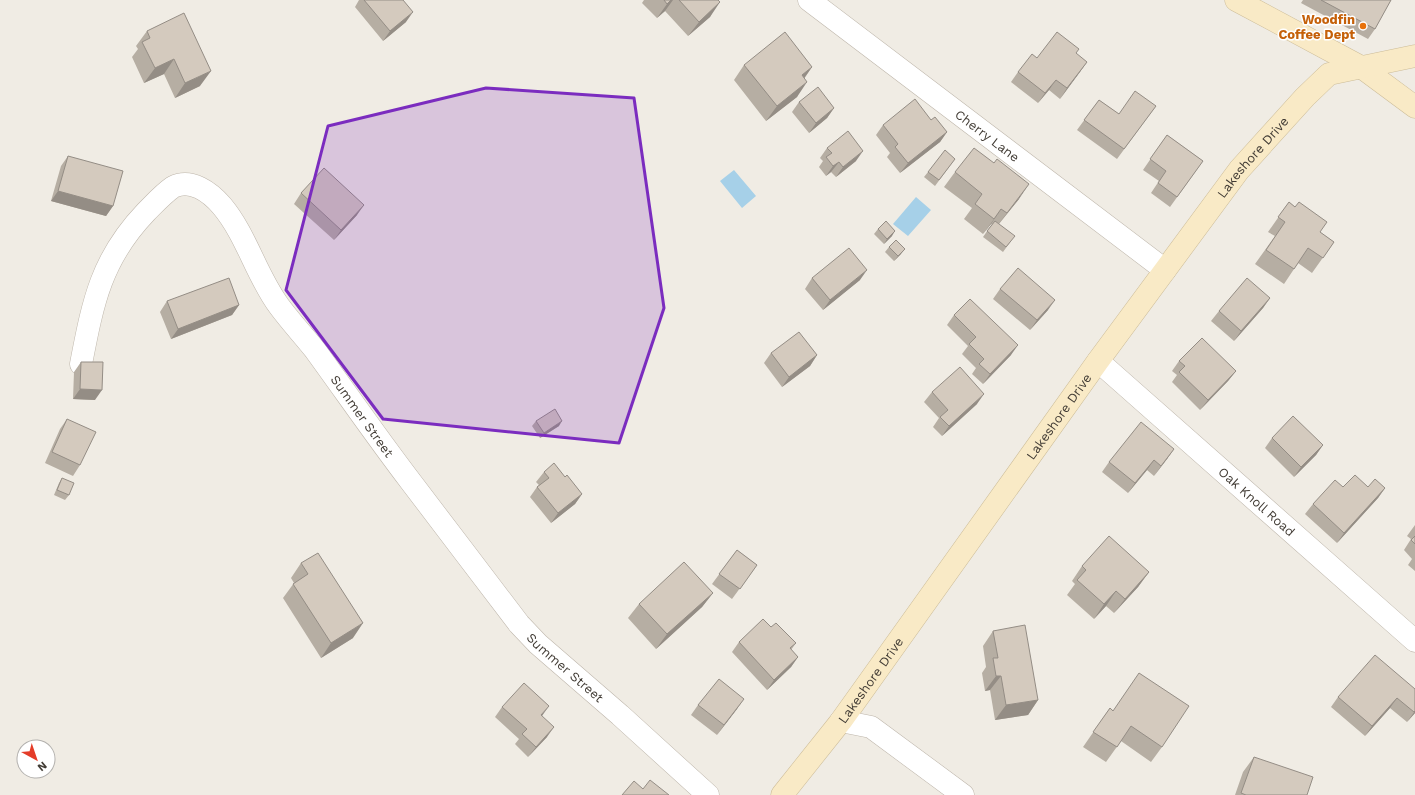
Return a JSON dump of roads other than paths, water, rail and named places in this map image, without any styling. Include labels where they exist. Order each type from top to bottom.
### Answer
[{"type":"street","name":"Cherry Lane","points":[[809,0],[1165,270]]},
{"type":"street","points":[[1236,0],[1361,67],[1415,107]]},
{"type":"street","name":"Lakeshore Drive","points":[[782,795],[841,721],[1098,361],[1239,170],[1305,97],[1329,74],[1415,56]]},
{"type":"street","name":"Summer Street","points":[[81,364],[90,314],[100,282],[122,240],[140,219],[173,187],[185,183],[200,188],[222,206],[247,245],[262,277],[278,304],[519,624],[538,644],[620,715],[708,795]]},
{"type":"street","name":"Oak Knoll Road","points":[[1098,361],[1415,641]]},
{"type":"street","points":[[841,721],[871,727],[963,795]]},
{"type":"water","points":[[734,170],[756,196],[742,208],[720,181]]},
{"type":"water","points":[[916,197],[931,210],[908,236],[893,224]]},
{"type":"place","name":"Woodfin Coffee Dept","points":[[1363,26]]}]
